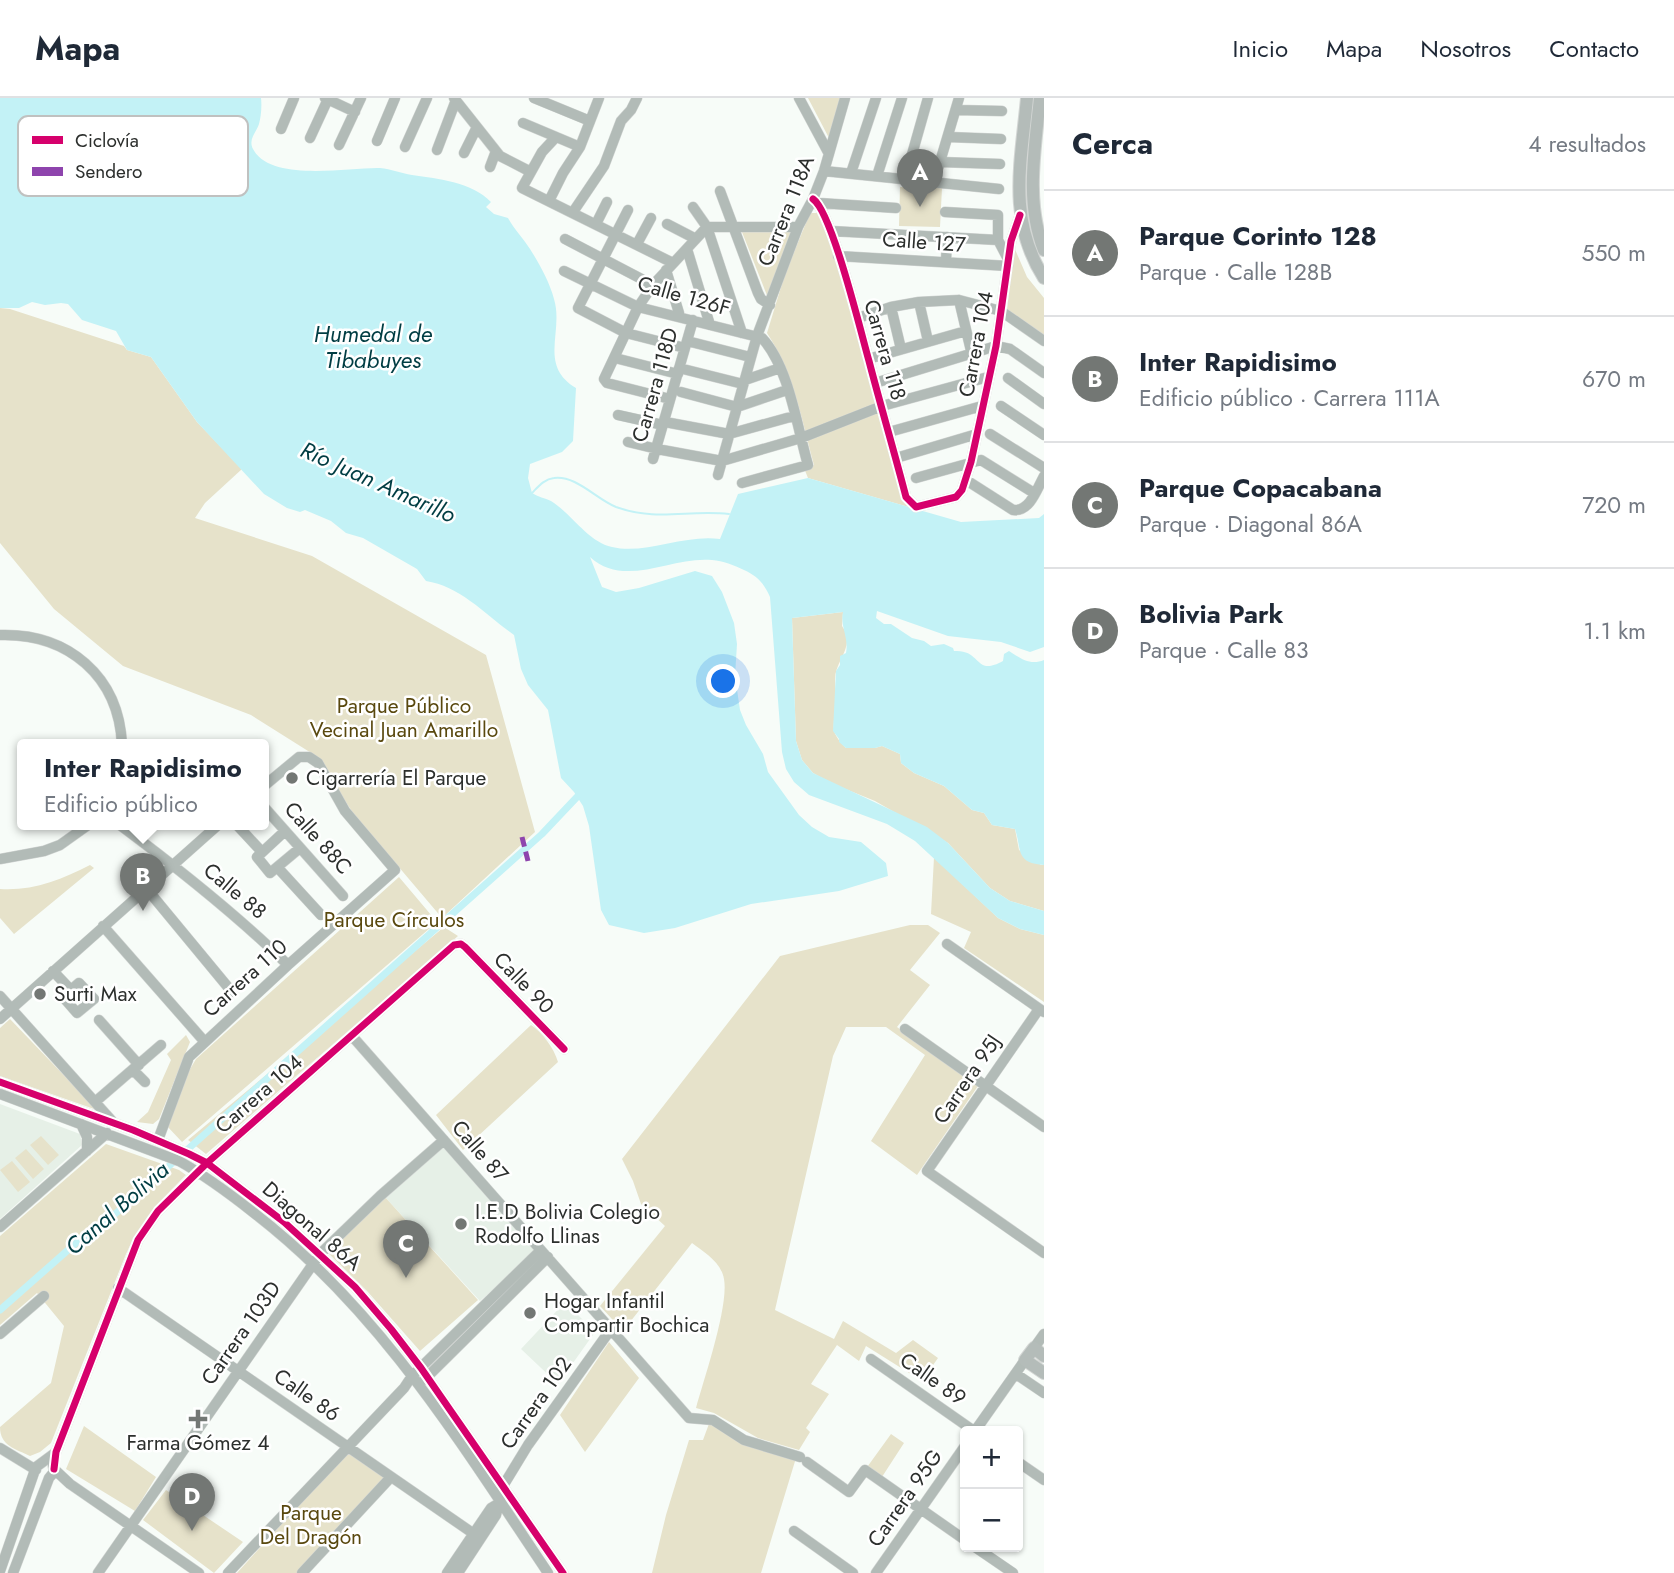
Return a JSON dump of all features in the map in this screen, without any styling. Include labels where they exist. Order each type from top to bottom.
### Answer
[{"type":"main road","points":[[1027,98],[1019,180],[1020,215],[1026,244],[1044,278]]},
{"type":"main road","points":[[1040,98],[1033,190],[1037,231],[1044,250]]},
{"type":"main road","points":[[1039,1352],[1025,1360],[1044,1373]]},
{"type":"street","points":[[281,129],[294,98]]},
{"type":"street","points":[[339,145],[361,98]]},
{"type":"street","points":[[377,141],[395,98]]},
{"type":"street","points":[[405,147],[427,98]]},
{"type":"street","points":[[534,98],[590,121]]},
{"type":"street","points":[[549,201],[580,147],[599,98]]},
{"type":"street","points":[[573,212],[604,166],[621,121],[637,98]]},
{"type":"street","points":[[799,98],[829,154]]},
{"type":"street","name":"Carrera 118A","points":[[718,475],[757,336],[798,228],[816,201],[845,98]]},
{"type":"street","points":[[851,173],[876,98]]},
{"type":"street","points":[[877,176],[902,98]]},
{"type":"street","points":[[905,179],[928,98]]},
{"type":"street","points":[[310,138],[327,99],[355,112]]},
{"type":"street","points":[[455,99],[496,151],[505,159],[531,172]]},
{"type":"street","points":[[437,150],[455,99]]},
{"type":"street","points":[[934,182],[956,102],[1002,111]]},
{"type":"street","points":[[523,123],[580,147]]},
{"type":"street","points":[[464,153],[477,127]]},
{"type":"street","points":[[556,137],[542,152],[522,188],[637,244],[669,267],[678,313]]},
{"type":"street","points":[[948,137],[1001,139]]},
{"type":"street","points":[[490,167],[496,151]]},
{"type":"street","points":[[940,162],[1000,164]]},
{"type":"street","points":[[824,171],[999,188]]},
{"type":"street","points":[[720,191],[758,293],[761,299],[770,305]]},
{"type":"street","points":[[816,201],[896,208]]},
{"type":"street","name":"Carrera 118","points":[[816,201],[831,231],[858,318],[906,497],[911,503],[922,507],[956,497],[966,480]]},
{"type":"street","points":[[596,224],[607,202]]},
{"type":"street","points":[[692,207],[707,227],[742,333]]},
{"type":"street","points":[[628,210],[578,308],[628,333],[751,357]]},
{"type":"street","points":[[945,212],[998,215],[998,240],[1008,263]]},
{"type":"street","name":"Carrera 104","points":[[966,480],[996,346],[1014,228],[1020,215]]},
{"type":"street","points":[[637,244],[651,218]]},
{"type":"street","points":[[667,224],[696,239]]},
{"type":"street","points":[[670,399],[607,383],[604,379],[638,307],[653,285],[707,227],[798,228]]},
{"type":"street","points":[[831,231],[998,240]]},
{"type":"street","points":[[946,262],[947,237]]},
{"type":"street","points":[[565,239],[653,285]]},
{"type":"street","points":[[687,249],[710,325]]},
{"type":"street","name":"Calle 127","points":[[838,256],[1008,263]]},
{"type":"street","name":"Calle 126F","points":[[564,271],[638,307],[757,336]]},
{"type":"street","points":[[858,318],[891,307],[919,302],[959,300],[1001,311],[1044,341]]},
{"type":"street","points":[[959,300],[972,355]]},
{"type":"street","points":[[919,302],[928,341]]},
{"type":"street","points":[[891,307],[901,349]]},
{"type":"street","name":"Carrera 118D","points":[[655,454],[693,320]]},
{"type":"street","points":[[868,359],[965,331]]},
{"type":"street","points":[[743,483],[808,465],[780,368],[770,346],[757,336]]},
{"type":"street","points":[[875,383],[996,346],[1010,349],[1044,373]]},
{"type":"street","points":[[615,358],[744,382],[780,368]]},
{"type":"street","points":[[628,442],[655,454],[722,461],[800,438],[882,406],[988,377]]},
{"type":"street","points":[[1008,378],[1044,404]]},
{"type":"street","points":[[681,392],[737,407],[787,390]]},
{"type":"street","points":[[889,432],[982,406]]},
{"type":"street","points":[[1001,406],[1044,435]]},
{"type":"street","points":[[618,415],[729,434],[794,416]]},
{"type":"street","points":[[896,458],[976,434]]},
{"type":"street","points":[[990,434],[1044,468]]},
{"type":"street","points":[[916,478],[971,462],[986,462],[1034,493]]},
{"type":"street","points":[[966,480],[1013,510],[1019,511],[1028,506],[1044,476]]},
{"type":"street","points":[[0,635],[36,637],[59,645],[79,657],[107,689],[116,709],[121,739]]},
{"type":"street","name":"Carrera 110","points":[[158,1140],[186,1063],[204,1041],[395,870],[356,825],[318,763],[304,755],[269,782]]},
{"type":"street","name":"Calle 88C","points":[[269,813],[343,895]]},
{"type":"street","points":[[3,857],[44,852],[81,830]]},
{"type":"street","name":"Calle 88","points":[[127,830],[244,923],[288,965]]},
{"type":"street","points":[[0,1019],[212,830]]},
{"type":"street","points":[[242,830],[262,852]]},
{"type":"street","points":[[285,831],[257,857],[270,873],[300,848]]},
{"type":"street","points":[[278,868],[321,915]]},
{"type":"street","points":[[146,888],[232,992]]},
{"type":"street","points":[[103,926],[204,1041]]},
{"type":"street","name":"Carrera 104","points":[[0,1571],[56,1452],[118,1288],[147,1225],[198,1171],[457,943]]},
{"type":"street","name":"Calle 90","points":[[457,943],[465,947],[564,1049]]},
{"type":"street","points":[[947,944],[1041,1010]]},
{"type":"street","points":[[53,971],[70,989]]},
{"type":"street","name":"Diagonal 86A","points":[[0,996],[114,1122]]},
{"type":"street","name":"Carrera 95J","points":[[1041,1010],[985,1086],[928,1171],[1044,1253]]},
{"type":"street","points":[[99,1020],[145,1082]]},
{"type":"street","points":[[905,1029],[1044,1128]]},
{"type":"street","name":"Calle 87","points":[[352,1036],[689,1418],[713,1420],[744,1440],[803,1460],[849,1492],[865,1470],[921,1509]]},
{"type":"street","points":[[95,1102],[161,1045]]},
{"type":"street","name":"Diagonal 86A","points":[[0,1082],[114,1122],[207,1163],[260,1202],[320,1254],[372,1305],[421,1368],[563,1573]]},
{"type":"street","name":"Diagonal 86A","points":[[0,1094],[179,1161],[198,1171],[278,1231],[364,1315],[419,1385],[548,1573]]},
{"type":"street","points":[[81,1124],[87,1137],[87,1151]]},
{"type":"street","points":[[0,1227],[107,1133]]},
{"type":"street","name":"Carrera 103D","points":[[97,1573],[320,1254],[444,1140]]},
{"type":"street","points":[[228,1573],[404,1388],[412,1376],[544,1254]]},
{"type":"street","points":[[404,1388],[419,1385],[544,1254]]},
{"type":"street","name":"Calle 86","points":[[118,1288],[474,1534]]},
{"type":"street","points":[[0,1334],[44,1296]]},
{"type":"street","name":"Carrera 102","points":[[457,1573],[496,1516],[503,1486],[528,1446],[611,1329]]},
{"type":"street","points":[[1039,1352],[1043,1336]]},
{"type":"street","name":"Calle 89","points":[[871,1359],[968,1426]]},
{"type":"street","points":[[979,1426],[1025,1360]]},
{"type":"street","points":[[1016,1374],[1044,1393]]},
{"type":"street","points":[[1,1450],[46,1469],[199,1573]]},
{"type":"street","name":"Carrera 95G","points":[[876,1573],[960,1453]]},
{"type":"street","points":[[1023,1465],[1044,1480]]},
{"type":"street","name":"Carrera 104","points":[[13,1573],[46,1469]]},
{"type":"street","points":[[302,1573],[391,1477]]},
{"type":"street","name":"Carrera 102","points":[[447,1573],[491,1508],[500,1502]]},
{"type":"street","points":[[921,1509],[960,1536]]},
{"type":"street","points":[[794,1531],[853,1573]]},
{"type":"street","points":[[982,1552],[1013,1573]]},
{"type":"shaded area","points":[[0,1104],[80,1134],[82,1145],[0,1219]]},
{"type":"shaded area","name":"I.E.D Bolivia Colegio Rodolfo Llinas","points":[[444,1146],[536,1252],[480,1301],[385,1197]]},
{"type":"shaded area","points":[[565,1302],[595,1332],[558,1384],[521,1349]]},
{"type":"green space","points":[[808,98],[842,98],[829,138]]},
{"type":"green space","points":[[900,187],[942,188],[940,227],[899,226]]},
{"type":"green space","points":[[810,213],[817,213],[828,232],[905,498],[919,510],[808,478],[804,468],[814,465],[801,414],[784,364],[767,333],[785,274]]},
{"type":"green space","points":[[742,232],[791,232],[768,298]]},
{"type":"green space","points":[[1014,247],[1027,277],[1044,298],[1044,337],[1007,310]]},
{"type":"green space","name":"Parque Público Vecinal Juan Amarillo","points":[[0,308],[10,309],[151,357],[197,422],[242,469],[205,503],[195,518],[312,556],[486,655],[535,832],[442,918],[353,813],[316,756],[251,715],[123,666],[54,609],[0,543]]},
{"type":"green space","points":[[843,612],[842,626],[847,640],[835,681],[834,732],[837,737],[846,748],[882,746],[900,754],[901,763],[914,773],[944,786],[972,810],[984,813],[992,825],[1015,829],[1019,850],[1044,865],[1044,911],[1010,901],[990,888],[948,843],[875,801],[813,773],[802,760],[796,741],[792,618]]},
{"type":"green space","points":[[934,857],[998,918],[1020,929],[1044,935],[1044,1002],[964,948],[971,932],[931,914]]},
{"type":"green space","points":[[90,865],[94,868],[14,934],[0,918],[0,889],[24,888],[46,883]]},
{"type":"green space","name":"Parque Círculos","points":[[399,877],[437,922],[182,1142],[166,1125],[182,1083],[196,1059]]},
{"type":"green space","points":[[910,925],[928,925],[940,933],[910,970],[930,985],[897,1027],[978,1086],[917,1175],[871,1141],[925,1055],[886,1027],[846,1027],[833,1056],[775,1310],[834,1339],[843,1321],[896,1353],[913,1340],[938,1358],[922,1381],[866,1346],[859,1361],[837,1345],[811,1384],[829,1394],[806,1428],[810,1432],[799,1450],[758,1438],[714,1413],[696,1408],[715,1343],[725,1291],[719,1267],[692,1243],[623,1331],[600,1306],[665,1226],[641,1204],[622,1159],[780,956]]},
{"type":"green space","points":[[444,927],[458,936],[206,1154],[188,1140]]},
{"type":"green space","points":[[10,1019],[97,1110],[0,1076],[0,1028]]},
{"type":"green space","points":[[531,1025],[547,1041],[558,1062],[463,1150],[436,1115]]},
{"type":"green space","points":[[186,1035],[190,1042],[159,1119],[153,1124],[137,1122],[148,1112],[171,1060],[167,1054]]},
{"type":"green space","points":[[41,1136],[59,1155],[48,1165],[30,1145]]},
{"type":"green space","points":[[106,1144],[179,1170],[186,1175],[152,1211],[139,1230],[126,1254],[51,1443],[30,1456],[6,1443],[0,1427],[51,1383],[64,1326],[37,1293],[0,1325],[0,1236]]},
{"type":"green space","points":[[26,1149],[44,1169],[33,1179],[15,1158]]},
{"type":"green space","points":[[12,1161],[30,1182],[18,1192],[0,1170]]},
{"type":"green space","points":[[385,1197],[478,1300],[420,1351],[367,1291],[327,1252]]},
{"type":"green space","points":[[609,1342],[639,1378],[585,1452],[560,1415]]},
{"type":"green space","points":[[710,1421],[796,1458],[761,1573],[652,1573],[689,1440],[703,1440]]},
{"type":"green space","points":[[84,1426],[156,1477],[135,1511],[66,1469]]},
{"type":"green space","points":[[891,1434],[904,1443],[880,1480],[865,1470]]},
{"type":"green space","name":"Parque Del Dragón","points":[[348,1451],[386,1478],[298,1573],[237,1573]]},
{"type":"green space","points":[[166,1490],[243,1542],[214,1573],[143,1520]]},
{"type":"water","name":"Humedal de Tibabuyes","points":[[0,98],[261,98],[260,121],[252,145],[262,160],[293,170],[384,169],[433,178],[474,190],[491,202],[486,207],[494,214],[508,218],[530,249],[552,293],[556,311],[555,358],[565,379],[576,388],[573,441],[562,452],[530,464],[528,478],[532,493],[551,501],[595,540],[625,549],[693,539],[720,539],[738,494],[808,478],[961,522],[1039,518],[1044,514],[1044,647],[1030,652],[1001,642],[948,636],[877,611],[876,618],[912,638],[931,646],[944,644],[954,651],[969,654],[987,666],[1003,661],[1004,654],[1009,651],[1030,662],[1044,660],[1044,865],[1024,858],[1015,829],[992,825],[984,813],[972,810],[944,786],[914,773],[901,763],[900,754],[882,746],[846,748],[839,742],[833,731],[836,671],[840,665],[840,656],[846,653],[847,647],[843,612],[792,618],[796,741],[802,760],[813,773],[927,827],[948,843],[990,888],[1010,901],[1044,911],[1044,935],[1020,929],[998,918],[915,841],[887,824],[809,795],[794,782],[786,769],[782,752],[770,597],[756,577],[732,565],[712,560],[681,562],[633,571],[604,566],[590,557],[602,587],[616,592],[695,571],[712,576],[722,592],[734,623],[737,644],[735,676],[740,710],[763,754],[768,772],[799,815],[812,827],[829,837],[861,842],[886,863],[888,876],[839,891],[751,904],[675,928],[644,933],[609,925],[601,910],[589,826],[583,806],[561,778],[548,710],[528,685],[521,669],[514,635],[472,602],[450,589],[426,581],[417,569],[363,538],[346,533],[331,521],[305,510],[300,512],[287,508],[264,494],[197,422],[151,357],[127,350],[116,331],[82,320],[68,304],[45,305],[32,302],[19,308],[0,308]]},
{"type":"waterway","points":[[532,493],[547,480],[562,478],[578,484],[616,507],[631,511],[646,514],[729,514]]},
{"type":"waterway","name":"Canal Bolivia","points":[[0,1310],[76,1243],[106,1222],[542,834],[577,797]]},
{"type":"marked path","points":[[522,837],[528,861]]},
{"type":"cycle path","points":[[813,199],[821,209],[837,249],[906,497],[916,507],[956,497],[962,490],[971,462],[996,346],[1011,241],[1020,215]]},
{"type":"cycle path","points":[[54,1469],[56,1452],[138,1240],[158,1211],[207,1163],[454,945],[461,944],[465,947],[564,1049]]},
{"type":"cycle path","points":[[0,1082],[133,1130],[189,1154],[207,1163],[284,1222],[355,1287],[391,1329],[563,1573]]},
{"type":"place","name":"Parque Corinto 128","points":[[920,207]]},
{"type":"place","name":"Cigarrería El Parque","points":[[292,778]]},
{"type":"place","name":"Inter Rapidisimo","points":[[143,911]]},
{"type":"place","name":"Surti Max","points":[[40,994]]},
{"type":"place","name":"I.E.D Bolivia Colegio Rodolfo Llinas","points":[[461,1224]]},
{"type":"place","name":"Parque Copacabana","points":[[406,1278]]},
{"type":"place","name":"Hogar Infantil Compartir Bochica","points":[[530,1313]]},
{"type":"place","name":"Farma Gómez 4","points":[[198,1419]]},
{"type":"place","name":"Bolivia Park","points":[[192,1531]]},
{"type":"water label","name":"Río Juan Amarillo","points":[[378,482]]}]
